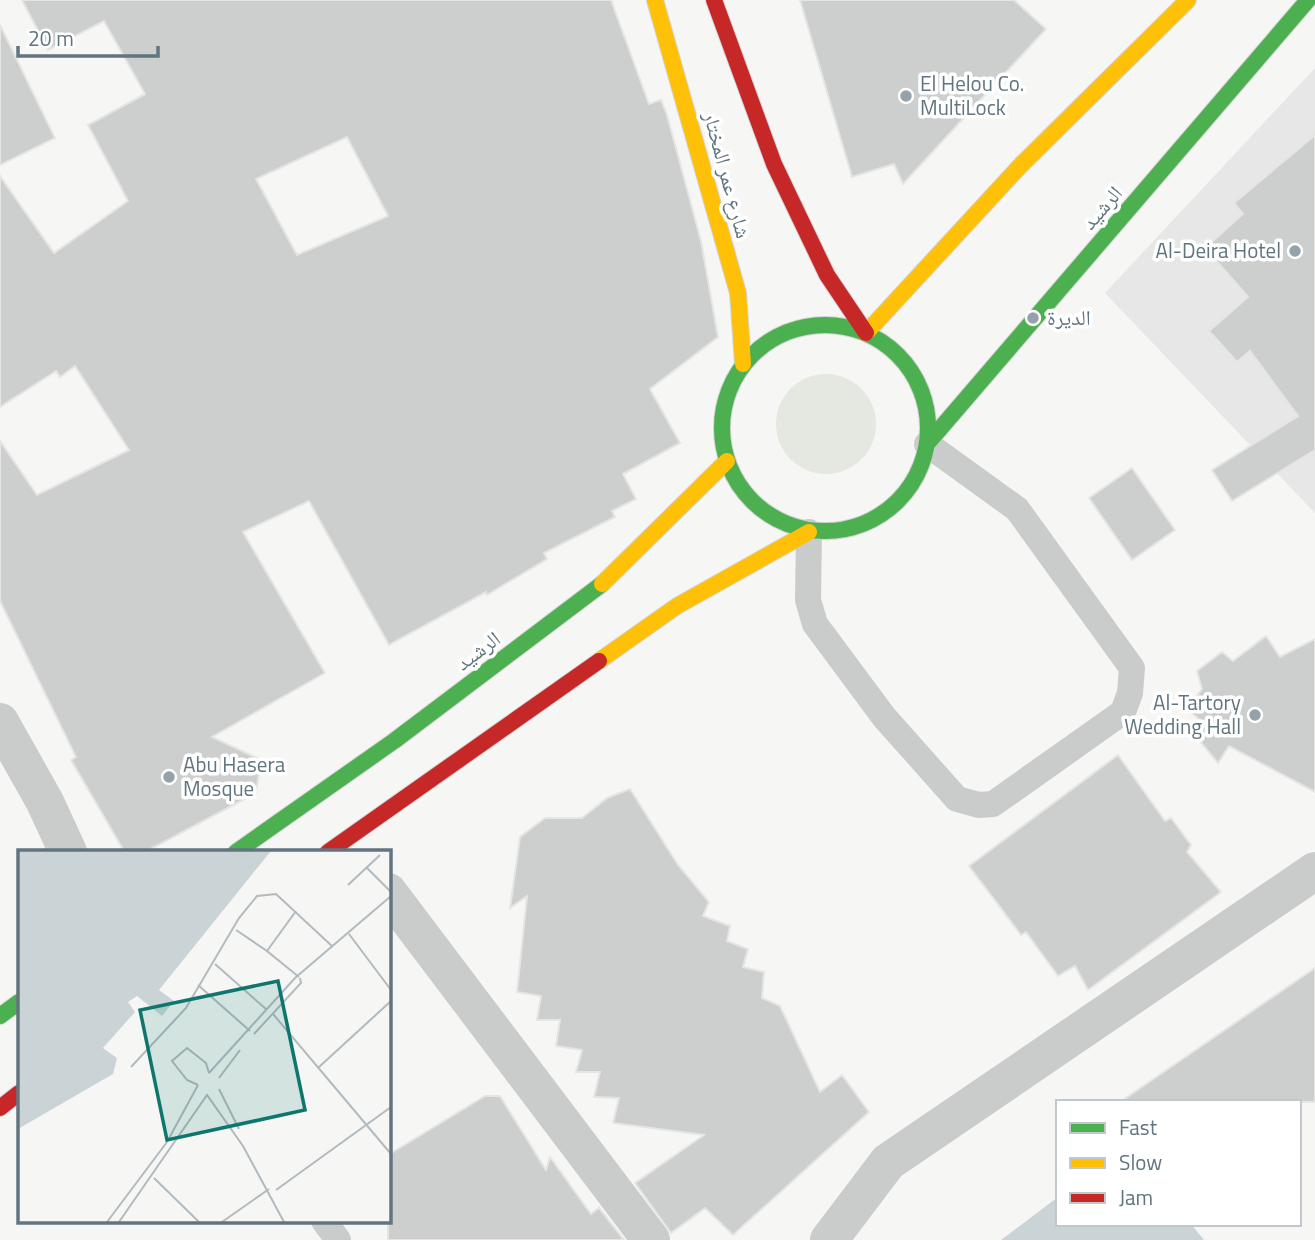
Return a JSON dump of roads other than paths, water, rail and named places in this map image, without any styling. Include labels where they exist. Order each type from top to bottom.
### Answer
[{"type":"main road","name":"شارع عمر المختار","points":[[655,0],[675,60],[738,293],[743,364]]},
{"type":"main road","name":"شارع عمر المختار","points":[[714,0],[774,164],[827,275],[866,333]]},
{"type":"main road","points":[[866,333],[1021,165],[1188,0]]},
{"type":"main road","name":"الرشيد","points":[[928,444],[1308,0]]},
{"type":"main road","points":[[344,846],[677,606],[809,532],[834,530],[868,522],[896,503],[916,476],[928,444],[927,410],[916,377],[894,351],[866,333],[833,325],[799,328],[768,341],[743,364],[727,394],[721,427],[727,461],[743,490],[769,514],[809,532]]},
{"type":"main road","name":"الرشيد","points":[[239,850],[394,741],[617,572],[727,461]]},
{"type":"main road","points":[[0,1016],[18,1003]]},
{"type":"main road","points":[[0,1108],[18,1094]]},
{"type":"street","points":[[0,722],[45,802],[67,850]]},
{"type":"street","points":[[830,1240],[888,1162],[1315,871]]},
{"type":"street","points":[[390,895],[651,1240]]},
{"type":"lane","points":[[809,532],[808,600],[815,624],[884,717],[957,799],[979,805],[993,804],[1122,712],[1130,693],[1132,668],[1017,509],[928,444]]},
{"type":"lane","points":[[325,1222],[338,1240]]},
{"type":"place","name":"El Helou Co. MultiLock","points":[[906,96]]},
{"type":"place","name":"Al-Deira Hotel","points":[[1295,251]]},
{"type":"place","name":"الديرة","points":[[1033,318]]},
{"type":"place","name":"Al-Tartory Wedding Hall","points":[[1255,715]]},
{"type":"place","name":"Abu Hasera Mosque","points":[[169,777]]}]
